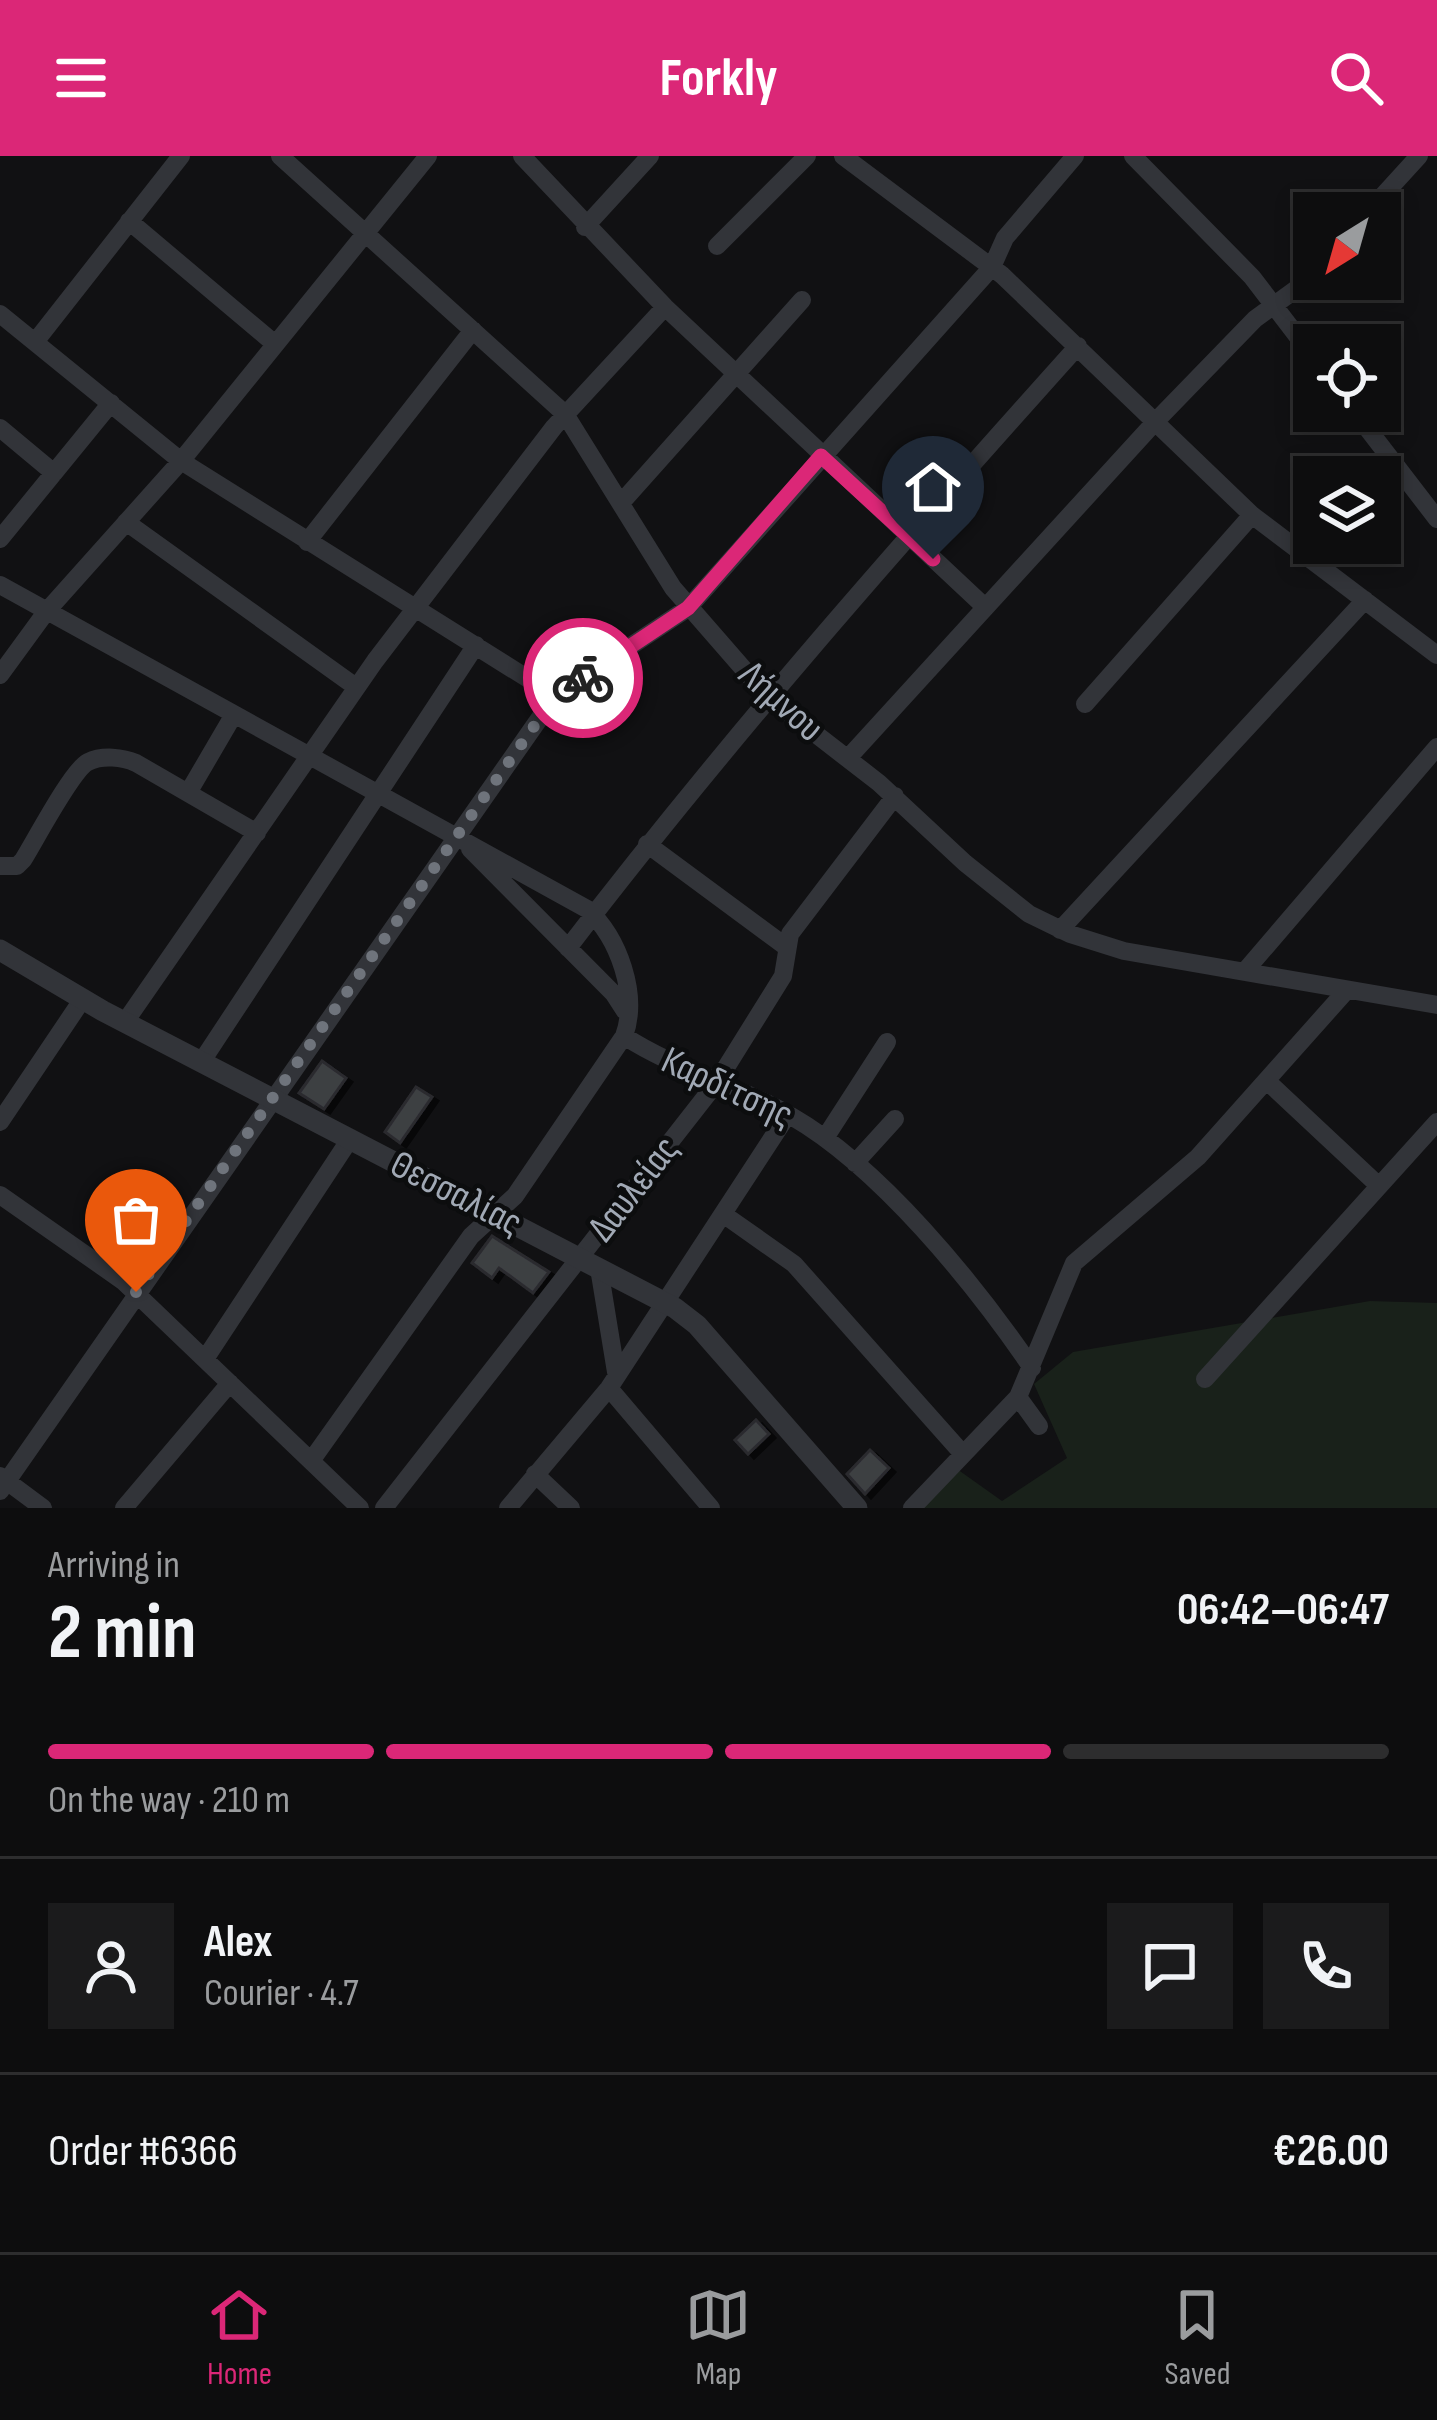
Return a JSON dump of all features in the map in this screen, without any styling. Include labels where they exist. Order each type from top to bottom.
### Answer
[{"type":"street","points":[[34,342],[181,156]]},
{"type":"street","name":"Λήμνου","points":[[280,156],[565,414],[688,608],[768,698],[895,796],[1029,914],[1060,930],[1124,951],[1437,1005]]},
{"type":"street","points":[[0,675],[46,612],[181,461],[428,156]]},
{"type":"street","points":[[522,156],[665,307],[985,607]]},
{"type":"street","points":[[586,227],[650,156]]},
{"type":"street","points":[[717,246],[807,156]]},
{"type":"street","points":[[843,156],[992,267],[1252,515],[1437,655]]},
{"type":"street","points":[[44,1508],[2,1483],[557,697],[688,608],[992,267],[1005,238],[1075,156]]},
{"type":"street","points":[[1133,156],[1252,277],[1293,331]]},
{"type":"street","points":[[1386,192],[1419,156]]},
{"type":"street","points":[[129,220],[275,344]]},
{"type":"street","points":[[848,758],[1155,422],[1293,291]]},
{"type":"street","points":[[621,503],[802,300]]},
{"type":"street","points":[[124,1022],[356,686],[565,414],[665,307]]},
{"type":"street","points":[[0,314],[181,461],[557,697]]},
{"type":"street","points":[[308,542],[473,330]]},
{"type":"street","points":[[568,948],[647,844],[906,535],[1078,346]]},
{"type":"street","points":[[0,539],[111,403]]},
{"type":"street","points":[[0,428],[54,473]]},
{"type":"street","points":[[1370,432],[1437,519]]},
{"type":"street","points":[[1085,704],[1252,515]]},
{"type":"street","points":[[126,522],[356,686]]},
{"type":"street","points":[[0,585],[232,716],[379,791],[593,915]]},
{"type":"street","points":[[1060,930],[1365,600]]},
{"type":"street","points":[[202,1061],[476,645]]},
{"type":"street","points":[[188,793],[232,716]]},
{"type":"street","points":[[1245,971],[1437,747]]},
{"type":"street","points":[[0,866],[17,866],[23,860],[78,771],[93,759],[127,759],[257,833]]},
{"type":"street","name":"Δαυλείας","points":[[384,1508],[590,1263],[717,1082],[783,976],[785,946],[798,922],[895,796]]},
{"type":"street","points":[[311,1461],[471,1236],[515,1196],[626,1026],[614,994],[458,837]]},
{"type":"street","points":[[647,844],[785,946]]},
{"type":"street","name":"Καρδίτσης","points":[[593,915],[618,953],[626,1026],[717,1082],[788,1114],[855,1163],[966,1276],[1032,1368]]},
{"type":"street","name":"Θεσσαλίας","points":[[0,950],[82,1000],[662,1302],[697,1325],[857,1508]]},
{"type":"street","points":[[912,1508],[1018,1397],[1074,1263],[1198,1156],[1346,991]]},
{"type":"street","points":[[0,1122],[82,1000]]},
{"type":"street","points":[[825,1138],[887,1042]]},
{"type":"street","points":[[1268,1082],[1378,1185]]},
{"type":"street","points":[[508,1508],[613,1380],[788,1114]]},
{"type":"street","points":[[855,1163],[895,1119]]},
{"type":"street","points":[[1205,1379],[1437,1123]]},
{"type":"street","points":[[205,1359],[350,1139]]},
{"type":"street","points":[[0,1195],[136,1292],[360,1508]]},
{"type":"street","points":[[723,1214],[794,1264],[962,1453]]},
{"type":"street","points":[[590,1263],[613,1380],[711,1508]]},
{"type":"street","points":[[124,1508],[230,1384]]},
{"type":"street","points":[[1018,1397],[1039,1426]]},
{"type":"street","points":[[535,1474],[571,1508]]},
{"type":"shaded area","points":[[1370,1301],[1437,1303],[1437,1508],[919,1508],[957,1469],[1002,1501],[1067,1458],[1034,1384],[1073,1352]]},
{"type":"building","points":[[322,1061],[346,1078],[324,1109],[299,1093]]},
{"type":"building","points":[[416,1087],[432,1097],[400,1143],[385,1132]]},
{"type":"building","points":[[492,1236],[549,1272],[533,1293],[499,1268],[492,1278],[472,1263]]},
{"type":"building","points":[[756,1420],[769,1434],[748,1454],[735,1440]]},
{"type":"building","points":[[870,1450],[889,1468],[865,1494],[847,1474]]},
{"type":"way so far","points":[[136,1292],[544,712],[583,678]]},
{"type":"route","points":[[583,678],[688,608],[821,456],[933,559]]}]
